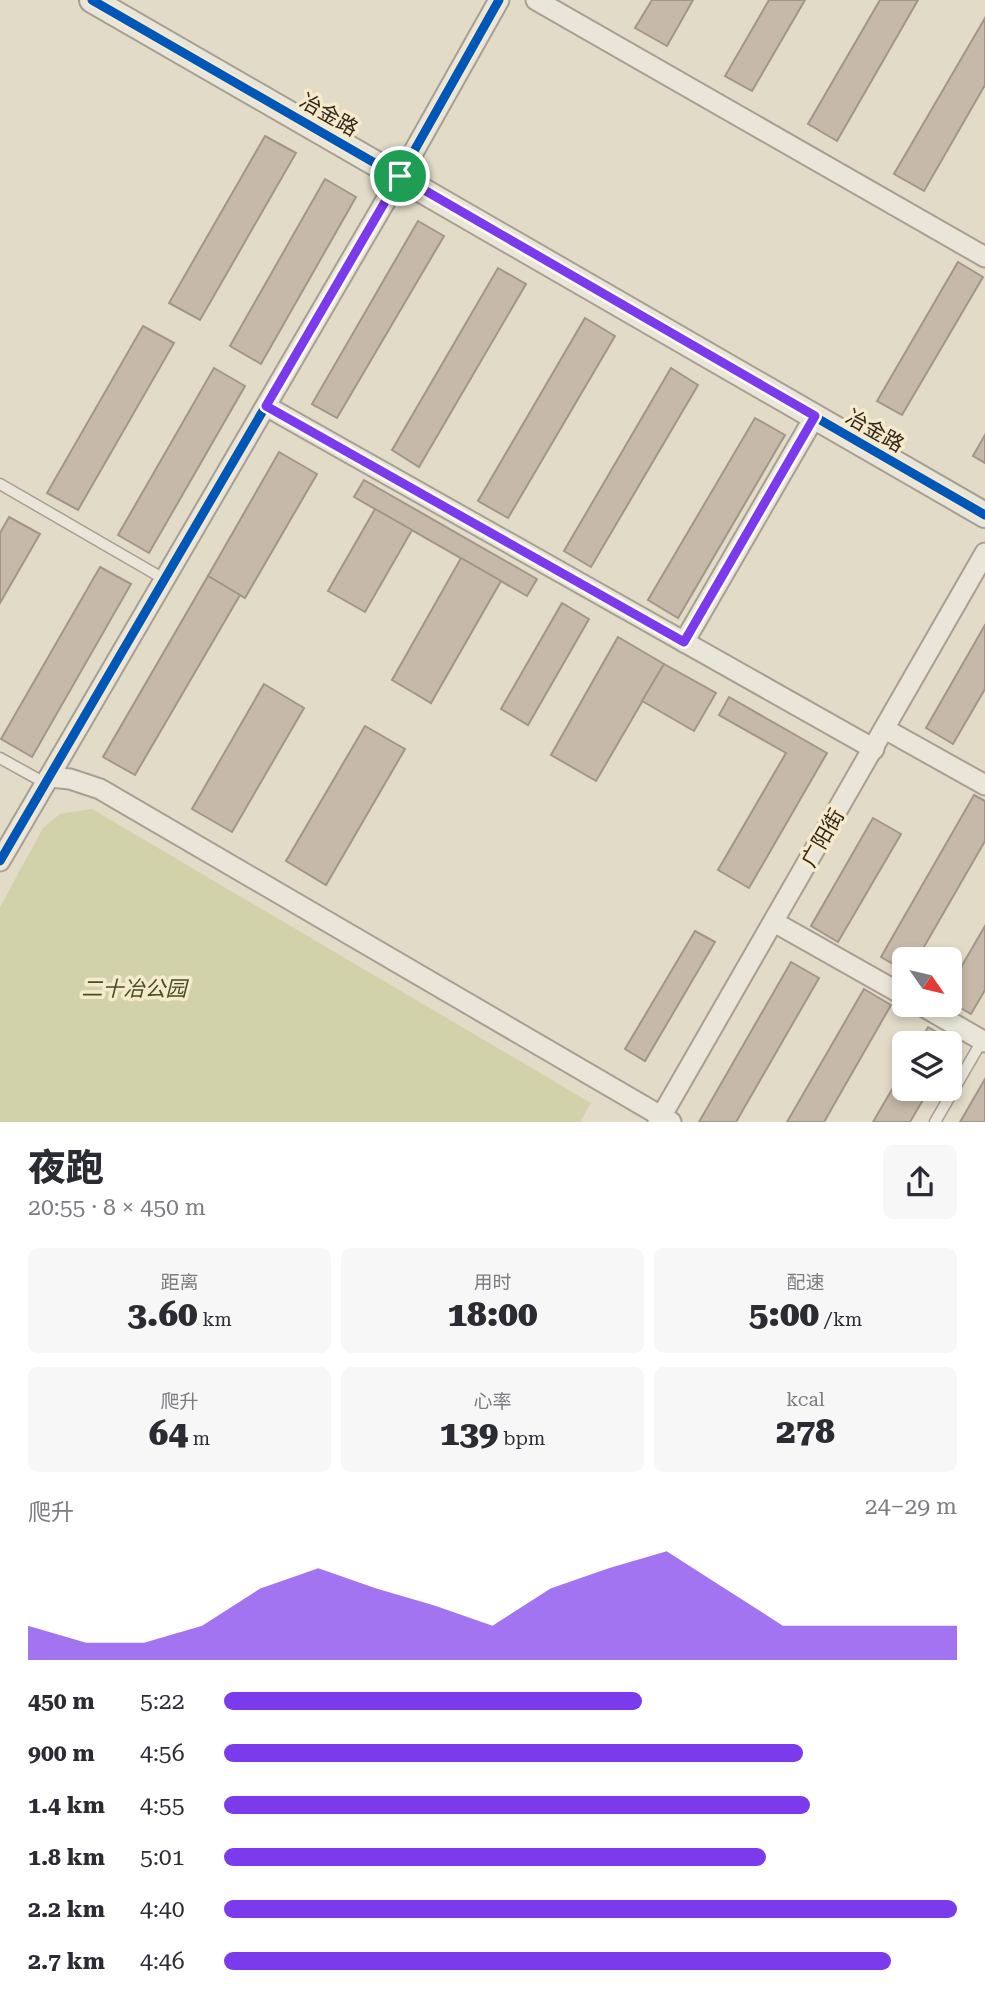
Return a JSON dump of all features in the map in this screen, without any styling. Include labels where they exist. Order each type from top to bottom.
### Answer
[{"type":"street","name":"冶金路","points":[[92,0],[985,515]]},
{"type":"street","points":[[0,861],[400,176],[499,0]]},
{"type":"street","points":[[536,0],[985,257]]},
{"type":"street","points":[[266,406],[873,749]]},
{"type":"street","points":[[684,642],[815,416]]},
{"type":"street","name":"广阳街","points":[[663,1120],[985,553]]},
{"type":"street","points":[[885,729],[985,786]]},
{"type":"street","points":[[47,780],[70,779],[100,789],[663,1120]]},
{"type":"street","points":[[774,922],[892,989]]},
{"type":"street","points":[[943,1017],[984,1039]]},
{"type":"lane","points":[[0,484],[164,579]]},
{"type":"lane","points":[[0,758],[47,780]]},
{"type":"lane","points":[[935,1122],[984,1039]]},
{"type":"green space","name":"二十冶公园","points":[[92,809],[591,1103],[580,1122],[0,1122],[0,907],[43,828],[60,814]]},
{"type":"building","points":[[652,0],[693,0],[667,46],[635,28]]},
{"type":"building","points":[[769,0],[805,0],[752,91],[725,76]]},
{"type":"building","points":[[880,0],[918,0],[837,141],[808,124]]},
{"type":"building","points":[[985,18],[985,85],[924,191],[894,174]]},
{"type":"building","points":[[265,136],[296,153],[200,320],[169,303]]},
{"type":"building","points":[[325,179],[356,197],[261,364],[230,346]]},
{"type":"building","points":[[418,221],[444,236],[337,418],[312,404]]},
{"type":"building","points":[[958,262],[983,277],[902,415],[877,401]]},
{"type":"building","points":[[498,268],[526,284],[419,467],[392,450]]},
{"type":"building","points":[[585,318],[615,336],[508,518],[478,501]]},
{"type":"building","points":[[143,326],[174,343],[78,510],[47,493]]},
{"type":"building","points":[[214,368],[245,386],[149,553],[118,535]]},
{"type":"building","points":[[671,368],[698,385],[591,567],[564,551]]},
{"type":"building","points":[[755,418],[785,435],[678,618],[648,600]]},
{"type":"building","points":[[985,435],[985,463],[973,456]]},
{"type":"building","points":[[279,452],[317,474],[245,598],[208,576]]},
{"type":"building","points":[[364,480],[537,579],[527,596],[354,497]]},
{"type":"building","points":[[375,509],[412,530],[365,612],[328,591]]},
{"type":"building","points":[[9,517],[40,534],[0,603],[0,533]]},
{"type":"building","points":[[461,558],[501,581],[431,703],[392,680]]},
{"type":"building","points":[[100,567],[131,584],[32,757],[1,739]]},
{"type":"building","points":[[208,576],[240,595],[135,775],[103,757]]},
{"type":"building","points":[[562,603],[589,619],[528,725],[501,709]]},
{"type":"building","points":[[985,625],[985,689],[953,744],[926,728]]},
{"type":"building","points":[[618,637],[664,664],[596,781],[551,755]]},
{"type":"building","points":[[664,664],[716,693],[694,731],[642,701]]},
{"type":"building","points":[[264,684],[304,708],[232,832],[192,809]]},
{"type":"building","points":[[729,697],[827,753],[749,888],[718,870],[786,753],[719,715]]},
{"type":"building","points":[[365,726],[405,749],[326,885],[286,861]]},
{"type":"building","points":[[974,795],[985,801],[985,841],[924,947],[892,947],[892,963],[881,957]]},
{"type":"building","points":[[873,818],[901,834],[838,942],[811,926]]},
{"type":"building","points":[[985,926],[985,990],[971,1014],[962,1009],[962,965]]},
{"type":"building","points":[[695,931],[715,942],[645,1061],[625,1049]]},
{"type":"building","points":[[791,962],[819,978],[736,1122],[699,1122]]},
{"type":"building","points":[[864,989],[891,1005],[824,1122],[787,1122]]},
{"type":"building","points":[[985,1079],[985,1122],[960,1122]]},
{"type":"building","points":[[892,1089],[892,1101],[922,1101],[910,1122],[873,1122]]},
{"type":"cycle path","points":[[92,0],[985,515]]},
{"type":"cycle path","points":[[0,861],[400,176],[499,0]]},
{"type":"route","points":[[400,176],[815,416],[684,642],[266,406],[400,176]]}]
